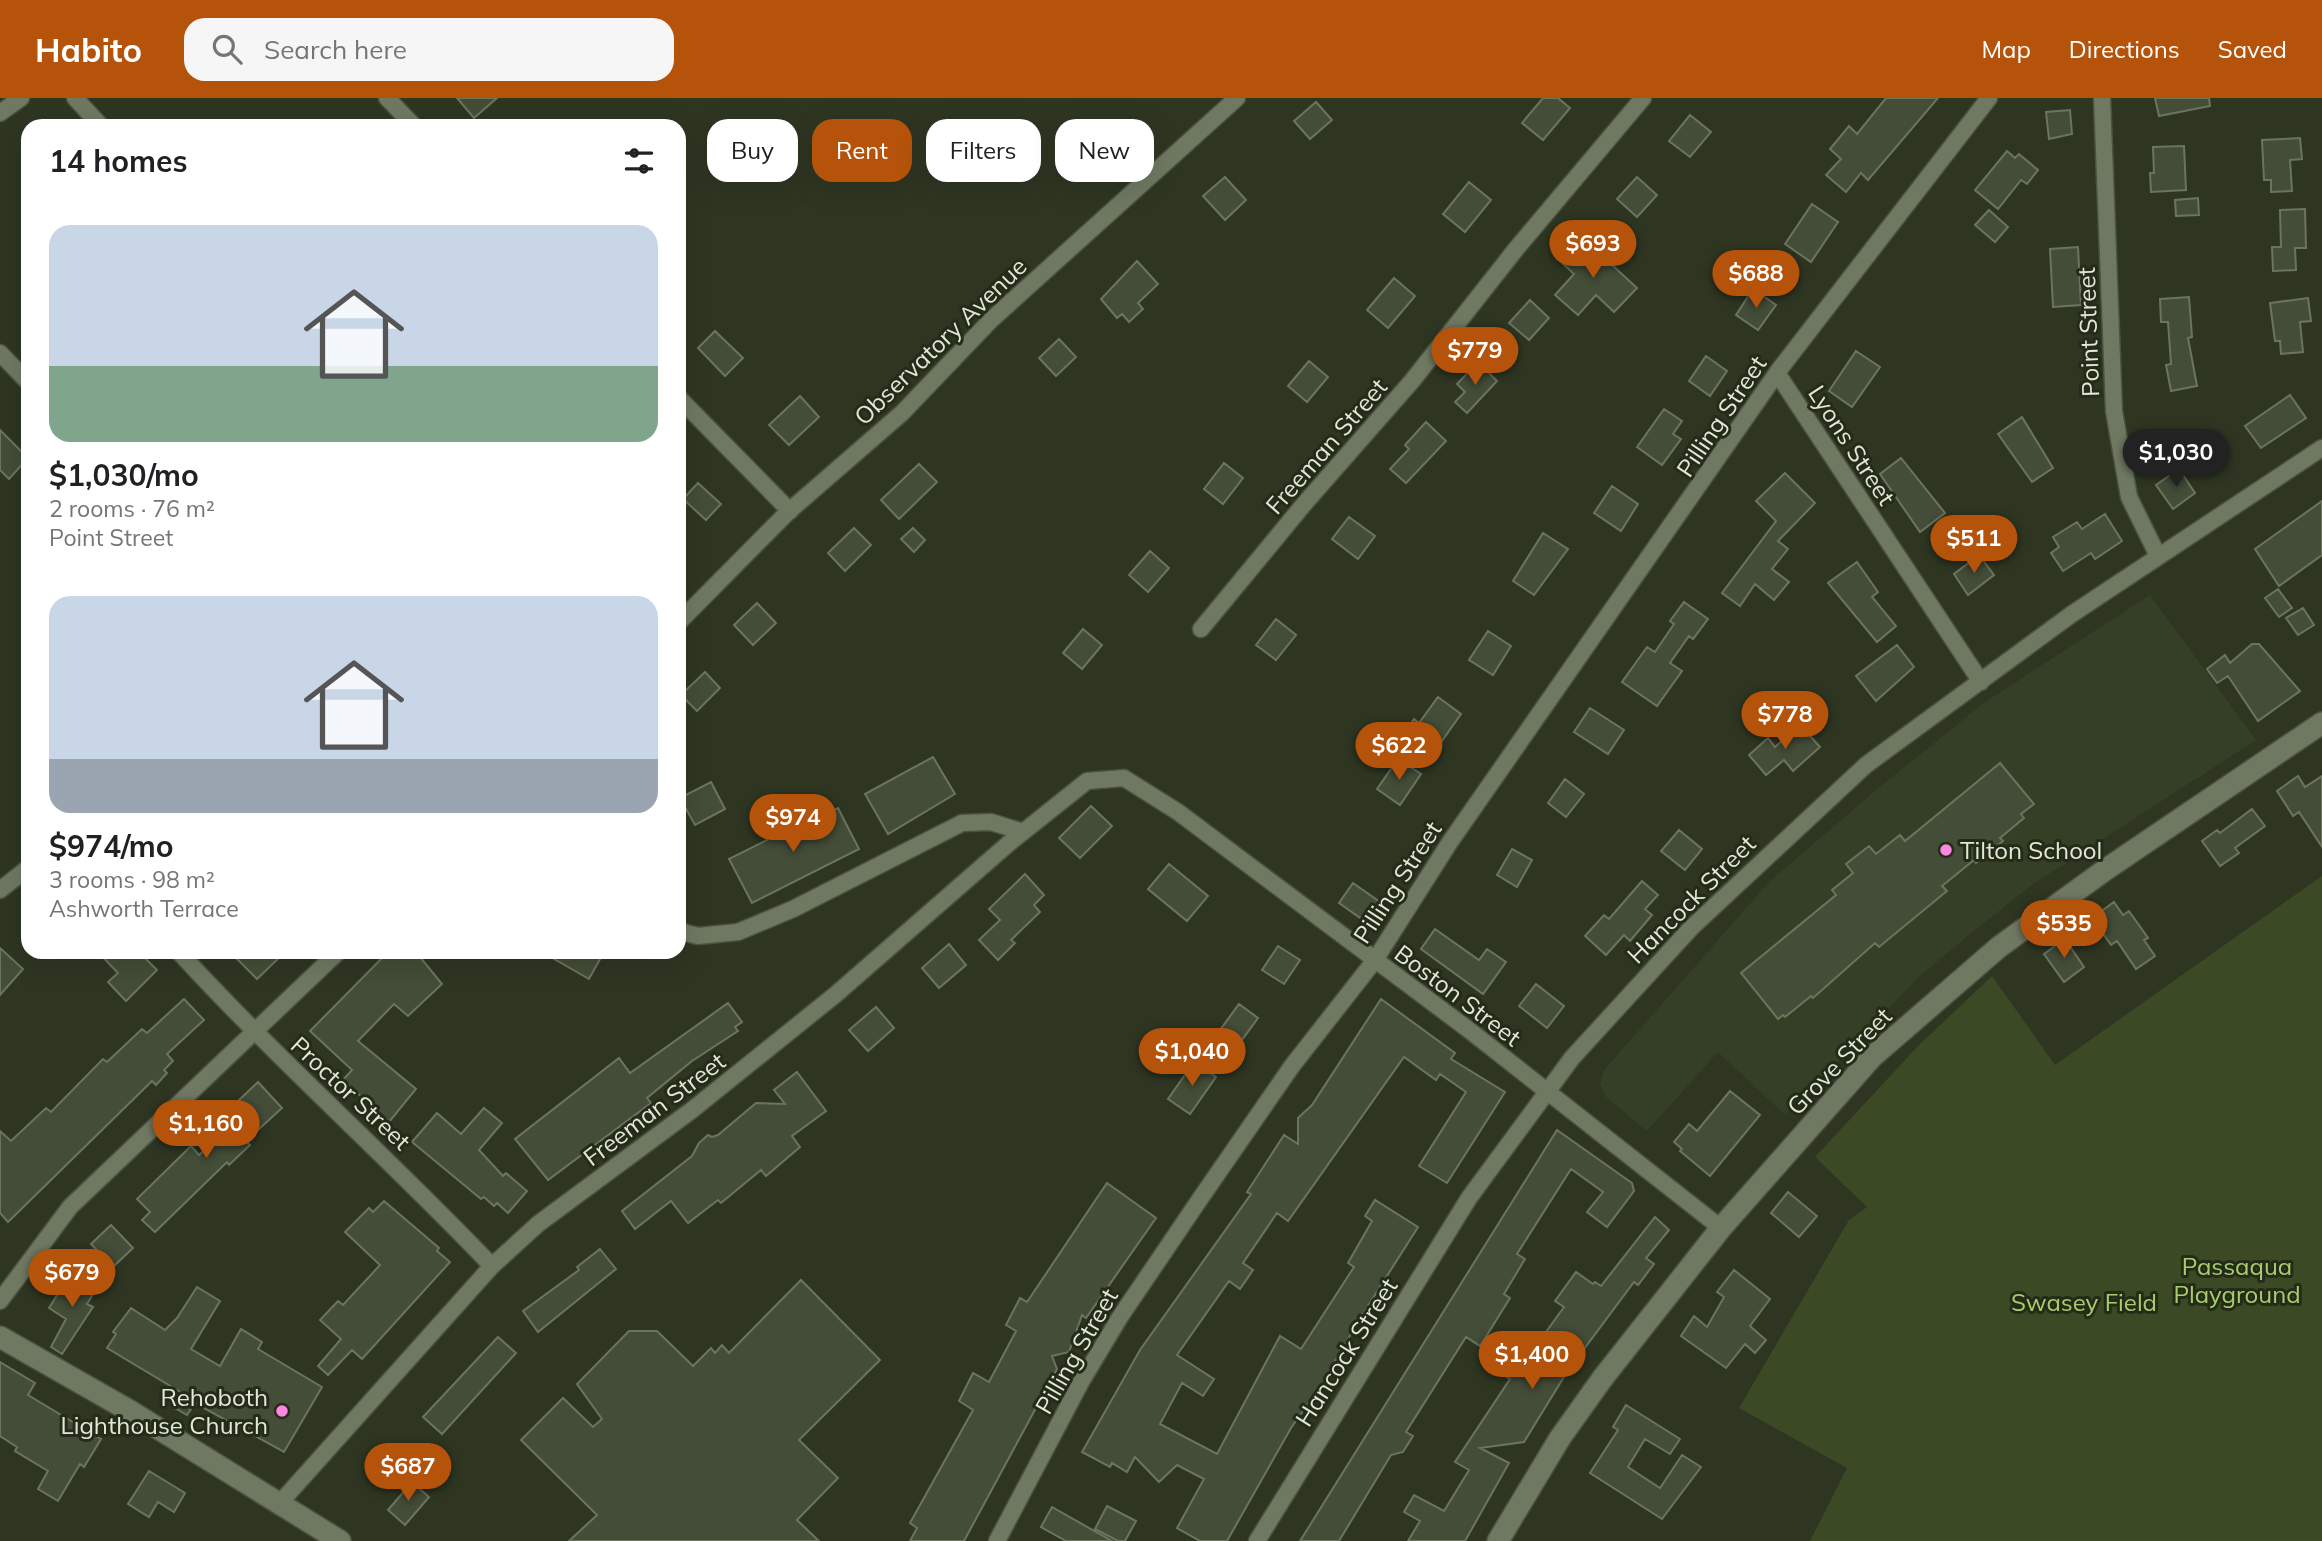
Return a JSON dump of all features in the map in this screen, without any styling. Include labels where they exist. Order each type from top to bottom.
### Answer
[{"type":"street","points":[[0,113],[21,98]]},
{"type":"street","points":[[75,98],[94,119]]},
{"type":"street","points":[[387,98],[407,119]]},
{"type":"street","name":"Observatory Avenue","points":[[686,615],[790,511],[902,413],[991,320],[1237,98]]},
{"type":"street","name":"Freeman Street","points":[[1201,629],[1305,503],[1412,381],[1516,249],[1643,98]]},
{"type":"street","name":"Pilling Street","points":[[997,1541],[1081,1382],[1120,1317],[1292,1066],[1375,960],[1450,842],[1777,373],[1989,98]]},
{"type":"street","name":"Point Street","points":[[2102,98],[2114,411],[2129,497],[2158,556]]},
{"type":"street","points":[[0,353],[21,375]]},
{"type":"street","name":"Lyons Street","points":[[1777,373],[1981,682]]},
{"type":"street","points":[[686,405],[790,511]]},
{"type":"street","name":"Hancock Street","points":[[1257,1541],[1469,1198],[1572,1058],[1691,928],[1866,765],[2072,614],[2322,448]]},
{"type":"street","name":"Grove Street","points":[[1498,1541],[1560,1438],[1602,1379],[1721,1228],[1872,1057],[1998,947],[2116,862],[2322,723]]},
{"type":"street","name":"Boston Street","points":[[1087,781],[1124,778],[1178,812],[1548,1091],[1721,1228]]},
{"type":"street","name":"Freeman Street","points":[[279,1504],[492,1266],[538,1224],[692,1110],[835,995],[1023,832],[1087,781]]},
{"type":"street","points":[[686,933],[698,936],[738,932],[793,909],[962,823],[991,822],[1023,832]]},
{"type":"street","points":[[0,890],[21,874]]},
{"type":"street","name":"Proctor Street","points":[[185,959],[255,1034],[411,1181],[492,1266]]},
{"type":"street","points":[[0,1301],[70,1207],[331,959]]},
{"type":"street","points":[[0,1337],[130,1411],[340,1541]]},
{"type":"shaded area","name":"Tilton School","points":[[2150,595],[2256,740],[2032,885],[1971,933],[1920,976],[1785,1115],[1718,1052],[1647,1131],[1606,1097],[1600,1084],[1604,1070],[1770,881],[1876,790],[1985,702]]},
{"type":"green space","name":"Swasey Field","points":[[2322,876],[2322,1541],[1810,1541],[1847,1468],[1739,1408],[1849,1220],[1867,1207],[1815,1157],[1919,1045],[1992,976],[2055,1065]]},
{"type":"building","points":[[457,98],[497,98],[474,118]]},
{"type":"building","points":[[1543,98],[1558,98],[1570,108],[1543,140],[1522,123]]},
{"type":"building","points":[[1886,98],[1938,98],[1868,180],[1861,173],[1846,192],[1826,175],[1841,159],[1830,149],[1849,126],[1857,134]]},
{"type":"building","points":[[2155,98],[2209,98],[2210,106],[2159,116]]},
{"type":"building","points":[[1316,102],[1332,120],[1310,139],[1294,121]]},
{"type":"building","points":[[2070,110],[2072,134],[2049,139],[2046,112]]},
{"type":"building","points":[[1690,115],[1711,132],[1690,157],[1669,141]]},
{"type":"building","points":[[2300,138],[2302,159],[2290,160],[2292,191],[2271,192],[2271,180],[2264,180],[2262,140]]},
{"type":"building","points":[[2184,146],[2186,190],[2151,192],[2150,173],[2154,173],[2153,147]]},
{"type":"building","points":[[2007,151],[2015,158],[2019,154],[2038,170],[2027,184],[2021,180],[1998,209],[1975,190]]},
{"type":"building","points":[[1225,177],[1246,200],[1225,220],[1203,196]]},
{"type":"building","points":[[1637,177],[1657,195],[1637,217],[1617,199]]},
{"type":"building","points":[[1469,182],[1491,200],[1465,232],[1443,214]]},
{"type":"building","points":[[2198,198],[2199,215],[2176,216],[2175,200]]},
{"type":"building","points":[[1812,204],[1838,222],[1811,262],[1785,244]]},
{"type":"building","points":[[2305,209],[2306,248],[2295,248],[2296,270],[2273,271],[2272,247],[2281,247],[2280,210]]},
{"type":"building","points":[[1989,210],[2008,227],[1995,242],[1975,225]]},
{"type":"building","points":[[1583,238],[1637,288],[1614,312],[1596,295],[1578,315],[1555,295],[1574,274],[1561,262]]},
{"type":"building","points":[[2078,247],[2081,305],[2053,307],[2050,249]]},
{"type":"building","points":[[1137,261],[1158,284],[1138,303],[1143,309],[1129,322],[1122,314],[1117,318],[1101,299]]},
{"type":"building","points":[[1394,278],[1415,296],[1388,328],[1367,310]]},
{"type":"building","points":[[1753,289],[1776,305],[1758,330],[1736,315]]},
{"type":"building","points":[[2189,297],[2192,337],[2188,338],[2197,386],[2171,391],[2166,365],[2171,364],[2168,322],[2161,322],[2160,299]]},
{"type":"building","points":[[2308,298],[2311,321],[2300,322],[2303,352],[2281,354],[2280,341],[2275,341],[2270,303]]},
{"type":"building","points":[[1530,300],[1549,318],[1529,340],[1509,323]]},
{"type":"building","points":[[715,331],[743,358],[725,376],[698,348]]},
{"type":"building","points":[[1059,339],[1076,357],[1056,376],[1039,358]]},
{"type":"building","points":[[1856,351],[1880,367],[1852,407],[1829,391]]},
{"type":"building","points":[[1706,356],[1727,371],[1710,396],[1689,381]]},
{"type":"building","points":[[1309,361],[1328,377],[1307,402],[1288,386]]},
{"type":"building","points":[[1478,362],[1497,381],[1467,413],[1455,402],[1465,392],[1457,384]]},
{"type":"building","points":[[2290,395],[2306,418],[2261,448],[2245,426]]},
{"type":"building","points":[[800,396],[819,417],[789,445],[769,425]]},
{"type":"building","points":[[1664,409],[1682,421],[1673,434],[1681,439],[1662,465],[1637,447]]},
{"type":"building","points":[[2022,417],[2053,468],[2032,482],[1998,434]]},
{"type":"building","points":[[1426,422],[1446,441],[1406,483],[1390,469],[1409,449],[1405,445]]},
{"type":"building","points":[[0,430],[21,451],[21,466],[9,479],[0,470]]},
{"type":"building","points":[[1901,458],[1945,513],[1920,532],[1880,474]]},
{"type":"building","points":[[1224,463],[1243,478],[1223,504],[1204,489]]},
{"type":"building","points":[[919,464],[937,482],[899,519],[881,500]]},
{"type":"building","points":[[2179,469],[2195,493],[2173,509],[2156,485]]},
{"type":"building","points":[[1785,473],[1815,503],[1778,541],[1788,549],[1772,569],[1789,582],[1774,600],[1755,584],[1740,606],[1722,593],[1776,521],[1756,501]]},
{"type":"building","points":[[698,483],[721,504],[706,520],[686,502],[686,496]]},
{"type":"building","points":[[1612,486],[1638,504],[1621,531],[1594,513]]},
{"type":"building","points":[[2322,501],[2322,555],[2279,586],[2255,549]]},
{"type":"building","points":[[2105,514],[2122,541],[2095,559],[2091,553],[2063,571],[2051,553],[2059,547],[2053,537],[2077,522],[2082,529]]},
{"type":"building","points":[[1349,517],[1375,536],[1358,559],[1332,539]]},
{"type":"building","points":[[854,528],[871,545],[845,571],[828,553]]},
{"type":"building","points":[[913,528],[925,540],[914,552],[901,539]]},
{"type":"building","points":[[1543,533],[1568,549],[1534,595],[1513,581]]},
{"type":"building","points":[[1150,551],[1169,568],[1148,592],[1129,575]]},
{"type":"building","points":[[1979,555],[1994,575],[1968,595],[1954,574]]},
{"type":"building","points":[[1857,562],[1878,592],[1872,597],[1896,626],[1877,642],[1828,583]]},
{"type":"building","points":[[2278,589],[2292,608],[2279,617],[2265,598]]},
{"type":"building","points":[[1684,602],[1708,619],[1693,639],[1689,636],[1670,663],[1682,671],[1657,706],[1622,682],[1647,647],[1655,652],[1674,624],[1670,621]]},
{"type":"building","points":[[757,603],[776,623],[753,645],[734,625]]},
{"type":"building","points":[[2303,608],[2314,625],[2298,635],[2286,618]]},
{"type":"building","points":[[1276,619],[1296,635],[1276,660],[1256,645]]},
{"type":"building","points":[[1083,629],[1102,645],[1082,669],[1063,653]]},
{"type":"building","points":[[1488,631],[1511,646],[1493,675],[1469,660]]},
{"type":"building","points":[[2252,644],[2259,644],[2300,691],[2258,721],[2228,676],[2217,683],[2207,669],[2225,655],[2230,663]]},
{"type":"building","points":[[1897,645],[1914,667],[1876,701],[1856,676]]},
{"type":"building","points":[[705,672],[720,688],[697,711],[686,700],[686,690]]},
{"type":"building","points":[[1438,697],[1461,714],[1442,741],[1427,731],[1418,743],[1405,733],[1414,719],[1419,723]]},
{"type":"building","points":[[1590,708],[1624,730],[1608,754],[1574,732]]},
{"type":"building","points":[[1800,725],[1820,747],[1793,771],[1784,760],[1766,775],[1749,755],[1768,738],[1775,747]]},
{"type":"building","points":[[933,757],[955,794],[888,834],[865,794]]},
{"type":"building","points":[[1398,759],[1421,774],[1400,805],[1377,789]]},
{"type":"building","points":[[2000,763],[2034,804],[2021,814],[2024,818],[2000,838],[2003,841],[1942,886],[1947,891],[1879,947],[1875,943],[1813,998],[1811,996],[1785,1017],[1783,1015],[1778,1019],[1741,973],[1836,895],[1832,890],[1853,873],[1846,864],[1869,846],[1876,854],[1900,835],[1905,841]]},
{"type":"building","points":[[2298,776],[2305,787],[2322,776],[2322,847],[2299,812],[2293,816],[2277,791]]},
{"type":"building","points":[[1565,779],[1584,794],[1566,817],[1548,803]]},
{"type":"building","points":[[711,782],[725,809],[695,825],[686,809],[686,795]]},
{"type":"building","points":[[1091,806],[1112,826],[1080,858],[1059,838]]},
{"type":"building","points":[[838,808],[859,849],[752,903],[729,859],[767,840],[764,836],[791,821],[796,830]]},
{"type":"building","points":[[2252,809],[2265,826],[2235,848],[2239,853],[2220,866],[2202,841],[2217,830],[2220,833]]},
{"type":"building","points":[[1679,830],[1702,849],[1685,870],[1661,851]]},
{"type":"building","points":[[1512,849],[1532,860],[1517,887],[1497,875]]},
{"type":"building","points":[[1169,864],[1208,896],[1187,921],[1148,889]]},
{"type":"building","points":[[1025,874],[1044,895],[1034,905],[1040,912],[1011,940],[1015,943],[998,960],[979,940],[1000,920],[989,909]]},
{"type":"building","points":[[1642,881],[1658,895],[1645,909],[1652,915],[1630,941],[1624,935],[1606,955],[1585,936],[1604,915],[1609,919]]},
{"type":"building","points":[[1353,883],[1380,902],[1366,922],[1339,903]]},
{"type":"building","points":[[2114,902],[2123,915],[2129,911],[2148,938],[2144,940],[2155,956],[2136,969],[2117,941],[2111,945],[2092,918]]},
{"type":"building","points":[[1435,929],[1479,960],[1487,949],[1506,962],[1483,994],[1421,949]]},
{"type":"building","points":[[2065,939],[2084,967],[2064,982],[2044,954]]},
{"type":"building","points":[[949,944],[966,965],[939,988],[922,968]]},
{"type":"building","points":[[1278,946],[1300,960],[1284,984],[1262,970]]},
{"type":"building","points":[[0,948],[23,969],[0,995]]},
{"type":"building","points":[[105,959],[146,959],[157,970],[126,1001],[108,982],[118,973]]},
{"type":"building","points":[[237,959],[278,959],[257,979]]},
{"type":"building","points":[[381,959],[422,959],[442,984],[408,1016],[394,1004],[358,1041],[416,1089],[389,1122],[343,1080],[352,1070],[310,1031]]},
{"type":"building","points":[[554,959],[600,959],[589,979]]},
{"type":"building","points":[[1536,984],[1564,1006],[1547,1028],[1519,1006]]},
{"type":"building","points":[[184,999],[204,1020],[167,1054],[173,1061],[164,1070],[167,1073],[156,1085],[152,1081],[8,1222],[0,1213],[0,1131],[11,1141],[46,1108],[51,1112],[103,1059],[107,1062],[142,1029],[147,1033]]},
{"type":"building","points":[[1381,999],[1455,1053],[1451,1059],[1505,1092],[1447,1183],[1419,1166],[1466,1092],[1440,1074],[1436,1080],[1404,1057],[1288,1221],[1277,1213],[1243,1263],[1253,1270],[1240,1289],[1229,1281],[1177,1355],[1214,1379],[1203,1396],[1182,1383],[1160,1424],[1217,1454],[1280,1336],[1301,1349],[1354,1267],[1348,1263],[1372,1221],[1365,1216],[1375,1200],[1418,1227],[1330,1370],[1333,1372],[1321,1393],[1317,1391],[1291,1428],[1227,1541],[1200,1541],[1177,1528],[1204,1479],[1177,1465],[1159,1482],[1135,1457],[1127,1472],[1112,1463],[1110,1467],[1082,1452],[1140,1350],[1251,1194],[1247,1192],[1284,1135],[1298,1144],[1298,1118],[1312,1105]]},
{"type":"building","points":[[728,1003],[742,1022],[735,1027],[738,1031],[692,1061],[647,1098],[651,1103],[548,1180],[515,1139],[619,1058],[630,1073]]},
{"type":"building","points":[[1239,1004],[1258,1018],[1239,1044],[1220,1030]]},
{"type":"building","points":[[876,1007],[894,1028],[868,1051],[849,1030]]},
{"type":"building","points":[[1194,1062],[1216,1077],[1190,1114],[1168,1099]]},
{"type":"building","points":[[797,1072],[826,1111],[792,1136],[800,1147],[766,1176],[761,1170],[721,1203],[718,1200],[688,1223],[671,1201],[635,1229],[622,1211],[692,1156],[699,1143],[708,1135],[718,1135],[756,1103],[785,1104],[774,1090]]},
{"type":"building","points":[[258,1082],[282,1108],[246,1141],[250,1145],[229,1165],[227,1162],[155,1232],[142,1220],[150,1212],[137,1199],[191,1146],[199,1155],[247,1111],[238,1101]]},
{"type":"building","points":[[1730,1091],[1760,1115],[1710,1176],[1680,1151],[1682,1149],[1674,1142],[1689,1124],[1697,1131]]},
{"type":"building","points":[[484,1108],[502,1123],[479,1150],[503,1176],[506,1173],[527,1191],[508,1213],[497,1203],[494,1206],[484,1197],[481,1199],[412,1142],[437,1113],[461,1134]]},
{"type":"building","points":[[1557,1130],[1632,1183],[1634,1191],[1607,1227],[1587,1212],[1603,1192],[1571,1169],[1517,1254],[1525,1259],[1504,1294],[1510,1298],[1497,1319],[1480,1346],[1466,1337],[1406,1432],[1413,1436],[1403,1452],[1391,1455],[1339,1541],[1300,1541]]},
{"type":"building","points":[[1107,1183],[1156,1218],[1086,1318],[1082,1315],[1069,1352],[1052,1356],[1057,1369],[964,1541],[910,1541],[917,1528],[910,1523],[973,1410],[959,1401],[973,1373],[989,1382],[1016,1331],[1006,1325],[1020,1298],[1027,1302]]},
{"type":"building","points":[[1788,1192],[1817,1216],[1799,1237],[1771,1213]]},
{"type":"building","points":[[384,1201],[439,1248],[437,1251],[450,1262],[362,1359],[352,1350],[328,1375],[318,1366],[341,1339],[320,1320],[338,1301],[343,1305],[380,1265],[345,1232],[369,1208],[373,1212]]},
{"type":"building","points":[[1655,1217],[1669,1230],[1646,1258],[1654,1264],[1638,1285],[1634,1282],[1567,1372],[1524,1442],[1480,1448],[1509,1463],[1465,1541],[1408,1541],[1420,1521],[1404,1512],[1414,1495],[1444,1511],[1469,1470],[1455,1462],[1510,1379],[1502,1374],[1516,1351],[1527,1358],[1564,1307],[1555,1301],[1576,1272],[1593,1284],[1595,1282],[1601,1286]]},
{"type":"building","points":[[111,1225],[133,1248],[113,1267],[91,1244]]},
{"type":"building","points":[[600,1249],[616,1269],[538,1332],[523,1311],[579,1270],[577,1267]]},
{"type":"building","points":[[1734,1270],[1770,1299],[1750,1326],[1766,1340],[1755,1353],[1745,1344],[1726,1368],[1681,1336],[1694,1316],[1707,1327],[1724,1297],[1717,1292]]},
{"type":"building","points":[[78,1273],[98,1286],[87,1304],[93,1307],[62,1354],[51,1347],[66,1319],[49,1308],[64,1284],[69,1287]]},
{"type":"building","points":[[801,1280],[880,1360],[799,1440],[838,1478],[797,1520],[819,1541],[569,1541],[597,1515],[521,1440],[563,1398],[593,1427],[602,1419],[577,1384],[629,1331],[657,1331],[693,1366],[711,1348],[715,1353],[722,1345],[729,1353]]},
{"type":"building","points":[[197,1287],[220,1301],[191,1349],[220,1366],[241,1329],[262,1342],[258,1349],[322,1387],[284,1452],[195,1403],[187,1415],[173,1407],[182,1393],[107,1348],[116,1334],[113,1332],[131,1308],[165,1330],[177,1318]]},
{"type":"building","points":[[498,1337],[516,1353],[442,1434],[423,1417]]},
{"type":"building","points":[[0,1362],[35,1383],[28,1395],[101,1439],[84,1467],[80,1464],[58,1501],[38,1489],[48,1471],[15,1451],[17,1447],[0,1436]]},
{"type":"building","points":[[1626,1405],[1680,1439],[1670,1454],[1645,1439],[1628,1467],[1660,1488],[1682,1455],[1701,1467],[1662,1519],[1590,1473],[1618,1430],[1613,1427]]},
{"type":"building","points":[[149,1471],[185,1493],[174,1512],[158,1502],[149,1517],[128,1504]]},
{"type":"building","points":[[412,1482],[429,1497],[405,1525],[388,1510]]},
{"type":"building","points":[[1107,1506],[1136,1521],[1125,1541],[1118,1541],[1095,1529]]},
{"type":"building","points":[[1052,1507],[1112,1541],[1066,1541],[1041,1527]]},
{"type":"place","name":"Tilton School","points":[[1946,850]]},
{"type":"place","name":"Rehoboth Lighthouse Church","points":[[282,1411]]},
{"type":"park label","name":"Passaqua Playground","points":[[2237,1280]]}]
